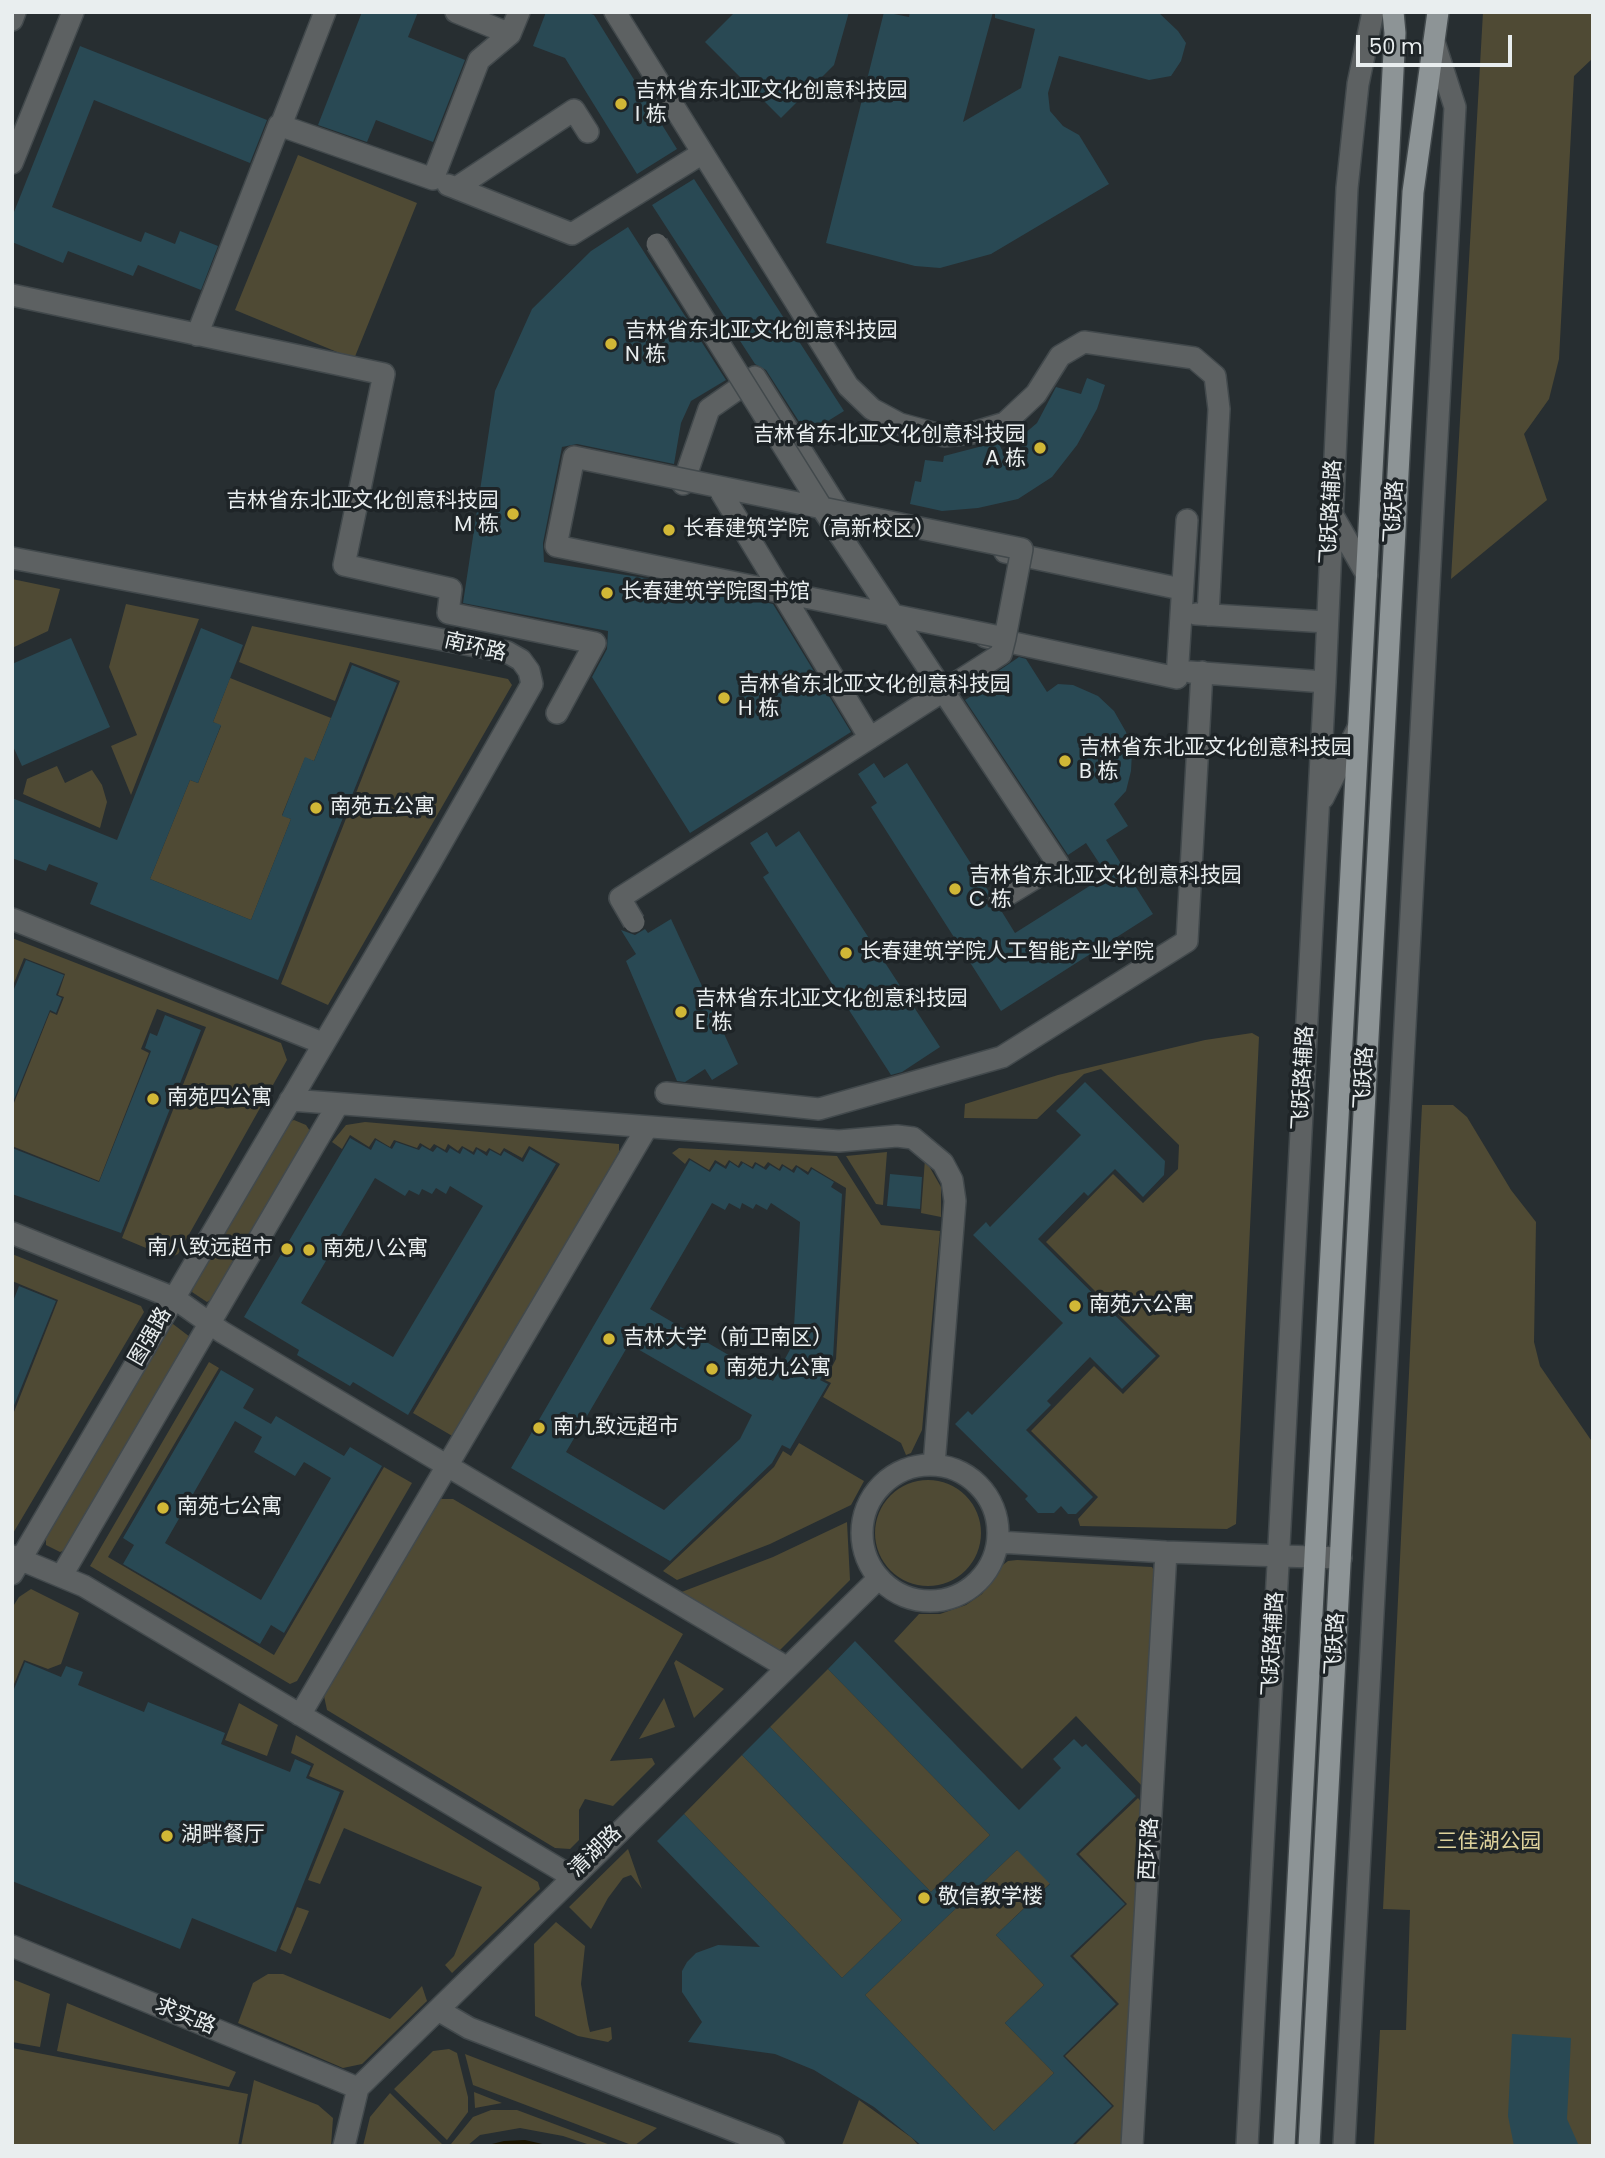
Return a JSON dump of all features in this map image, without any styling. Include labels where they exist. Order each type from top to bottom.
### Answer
[{"type":"main road","name":"飞跃路","points":[[1284,2146],[1394,12]]},
{"type":"main road","name":"飞跃路","points":[[1309,2146],[1413,192],[1438,12]]},
{"type":"street","points":[[12,20],[15,12]]},
{"type":"street","points":[[12,163],[73,12]]},
{"type":"street","points":[[197,335],[325,12]]},
{"type":"street","points":[[456,12],[510,34]]},
{"type":"street","points":[[433,179],[479,60],[510,34],[519,12]]},
{"type":"street","points":[[615,12],[848,386],[872,409],[900,424],[944,436],[972,433],[1004,423],[1036,394],[1060,356],[1084,342],[1194,358],[1214,376],[1219,409],[1208,615]]},
{"type":"street","name":"飞跃路辅路","points":[[1247,2146],[1325,682],[1351,131],[1373,12]]},
{"type":"street","points":[[1344,2146],[1455,107],[1435,45]]},
{"type":"street","points":[[456,188],[574,110],[588,132]]},
{"type":"street","points":[[282,125],[433,179],[572,234],[701,154]]},
{"type":"street","points":[[657,244],[941,692],[1058,864],[999,900]]},
{"type":"street","points":[[12,295],[384,374],[344,565],[451,589],[448,612],[595,643],[557,713]]},
{"type":"street","points":[[683,484],[709,409],[755,377],[843,517]]},
{"type":"street","points":[[634,922],[620,898],[633,885],[1001,654],[1005,638],[1022,549],[574,457],[556,546],[1005,638]]},
{"type":"street","points":[[1181,589],[574,460],[556,546],[1177,678],[1187,520]]},
{"type":"street","points":[[721,492],[870,738]]},
{"type":"street","points":[[1332,514],[1367,575]]},
{"type":"street","name":"南环路","points":[[12,558],[507,652],[521,660],[529,671],[532,684],[526,698],[290,1100]]},
{"type":"street","points":[[1180,613],[1327,622]]},
{"type":"street","points":[[1177,671],[1325,682]]},
{"type":"street","points":[[666,1093],[819,1109],[1002,1057],[1187,941],[1202,672]]},
{"type":"street","points":[[1318,807],[1358,729]]},
{"type":"street","points":[[12,919],[322,1043]]},
{"type":"street","points":[[290,1100],[646,1129],[839,1141],[897,1136],[914,1139],[943,1163],[952,1180],[955,1201],[934,1465]]},
{"type":"street","name":"图强路","points":[[15,1563],[290,1100]]},
{"type":"street","points":[[62,1575],[337,1105]]},
{"type":"street","points":[[300,1715],[646,1129]]},
{"type":"street","points":[[12,1233],[174,1297],[209,1324],[446,1468],[786,1667]]},
{"type":"street","points":[[934,1465],[956,1470],[975,1482],[989,1499],[997,1520],[998,1542],[992,1563],[979,1581],[961,1594],[940,1601],[918,1600],[896,1592],[879,1578],[867,1559],[862,1536],[864,1514],[874,1493],[891,1477],[911,1468],[934,1465]]},
{"type":"street","points":[[998,1542],[1166,1552],[1340,1558]]},
{"type":"street","name":"西环路","points":[[1132,2146],[1166,1552]]},
{"type":"street","points":[[15,1563],[62,1575],[571,1876]]},
{"type":"street","name":"清湖路","points":[[358,2088],[571,1876],[879,1578]]},
{"type":"street","name":"求实路","points":[[12,1946],[358,2088]]},
{"type":"street","points":[[438,2011],[469,2028],[774,2146]]},
{"type":"street","points":[[344,2146],[358,2088]]},
{"type":"green space","points":[[1483,12],[1593,12],[1593,58],[1574,76],[1559,359],[1549,399],[1524,434],[1547,500],[1451,579]]},
{"type":"green space","points":[[298,155],[417,203],[354,359],[235,310]]},
{"type":"green space","points":[[12,579],[60,589],[48,631],[12,648]]},
{"type":"green space","points":[[126,604],[199,619],[131,795],[111,746],[137,735],[109,667]]},
{"type":"green space","points":[[252,626],[508,679],[512,685],[328,1005],[281,984],[400,681],[350,662],[335,701],[239,662]]},
{"type":"green space","points":[[230,678],[331,718],[314,761],[305,758],[282,815],[291,819],[251,920],[150,879],[190,780],[198,783],[221,726],[213,722]]},
{"type":"green space","points":[[57,766],[65,783],[92,770],[102,785],[107,802],[100,828],[23,794],[27,779]]},
{"type":"green space","points":[[12,938],[281,1043],[287,1060],[178,1254],[170,1258],[122,1238],[206,1027],[157,1009],[141,1049],[149,1053],[99,1181],[12,1146],[12,1108],[50,1012],[57,1015],[64,997],[58,995],[65,974],[24,958],[12,988]]},
{"type":"green space","points":[[1252,1033],[1259,1037],[1236,1524],[1227,1529],[1080,1526],[1078,1519],[1098,1497],[1031,1431],[1094,1366],[1123,1394],[1160,1356],[1046,1242],[1113,1174],[1143,1203],[1178,1169],[1179,1145],[1101,1069],[1084,1074],[1037,1119],[964,1118],[965,1104],[1058,1075],[1205,1040]]},
{"type":"green space","name":"三佳湖公园","points":[[1422,1105],[1453,1105],[1467,1117],[1511,1190],[1536,1222],[1534,1342],[1540,1366],[1593,1443],[1593,2146],[1374,2146],[1380,2030],[1406,2030],[1410,1910],[1383,1909]]},
{"type":"green space","points":[[294,1120],[306,1125],[310,1131],[213,1298],[207,1302],[192,1292],[193,1287],[289,1122]]},
{"type":"green space","points":[[365,1122],[619,1144],[619,1152],[454,1437],[413,1413],[560,1164],[529,1146],[522,1158],[504,1148],[500,1154],[489,1148],[486,1152],[476,1147],[473,1152],[462,1146],[458,1151],[448,1144],[445,1150],[434,1144],[430,1149],[420,1143],[417,1148],[394,1140],[390,1147],[375,1138],[369,1147],[350,1135],[342,1149],[332,1142],[346,1125]]},
{"type":"green space","points":[[679,1148],[837,1156],[881,1225],[940,1231],[922,1430],[911,1453],[906,1455],[901,1443],[823,1397],[831,1383],[825,1380],[836,1359],[846,1188],[811,1167],[808,1172],[796,1165],[792,1170],[782,1164],[779,1169],[768,1162],[764,1167],[755,1162],[752,1167],[741,1161],[738,1166],[729,1160],[725,1166],[715,1160],[709,1170],[689,1158],[685,1164],[672,1153]]},
{"type":"green space","points":[[887,1152],[883,1205],[876,1204],[846,1156]]},
{"type":"green space","points":[[925,1159],[941,1187],[941,1217],[921,1213]]},
{"type":"green space","points":[[12,1254],[141,1306],[144,1312],[12,1535],[12,1417],[58,1300],[12,1281]]},
{"type":"green space","points":[[173,1324],[190,1337],[65,1550],[60,1552],[46,1545],[46,1538],[169,1325]]},
{"type":"green space","points":[[209,1362],[219,1368],[108,1557],[274,1655],[384,1467],[412,1483],[297,1681],[290,1684],[90,1566]]},
{"type":"green space","points":[[799,1443],[864,1481],[851,1505],[770,1544],[677,1580],[663,1571],[774,1467],[783,1451],[791,1456]]},
{"type":"green space","points":[[928,1480],[948,1484],[965,1496],[977,1513],[981,1533],[977,1553],[965,1570],[948,1582],[928,1586],[908,1582],[891,1570],[879,1553],[875,1533],[879,1513],[891,1496],[908,1484]]},
{"type":"green space","points":[[438,1499],[453,1499],[683,1634],[610,1761],[652,1758],[655,1764],[613,1806],[585,1799],[579,1810],[579,1840],[570,1849],[555,1848],[327,1710],[324,1696]]},
{"type":"green space","points":[[847,1522],[850,1580],[778,1652],[679,1593],[773,1557]]},
{"type":"green space","points":[[1008,1561],[1152,1567],[1156,1574],[1142,1786],[1076,1716],[1022,1769],[894,1641],[919,1614],[940,1614],[966,1605],[982,1594],[1000,1567]]},
{"type":"green space","points":[[31,1589],[79,1613],[61,1664],[48,1669],[24,1660],[12,1689],[12,1608],[19,1597]]},
{"type":"green space","points":[[676,1660],[724,1689],[694,1718],[674,1663]]},
{"type":"green space","points":[[828,1669],[990,1835],[931,1892],[770,1727]]},
{"type":"green space","points":[[664,1698],[675,1727],[639,1739]]},
{"type":"green space","points":[[239,1703],[278,1725],[267,1756],[225,1740]]},
{"type":"green space","points":[[296,1735],[538,1882],[540,1889],[452,1973],[445,1965],[454,1956],[482,1887],[344,1828],[320,1884],[308,1880],[344,1791],[309,1776],[314,1764],[291,1753]]},
{"type":"green space","points":[[742,1755],[902,1920],[842,1978],[684,1814]]},
{"type":"green space","points":[[1138,1798],[1143,1804],[1121,2146],[1074,2146],[1114,2106],[1065,2056],[1119,2004],[1073,1956],[1127,1904],[1079,1854]]},
{"type":"green space","points":[[628,1849],[642,1889],[631,1875],[623,1878],[591,1929],[569,1907]]},
{"type":"green space","points":[[1017,1850],[1065,1869],[996,1935],[1044,1985],[1005,2023],[1054,2073],[994,2131],[865,1995]]},
{"type":"green space","points":[[297,1907],[309,1911],[291,1954],[280,1949]]},
{"type":"green space","points":[[556,1922],[585,1946],[581,1984],[588,2024],[590,2032],[611,2027],[612,2039],[608,2042],[578,2036],[535,2016],[534,1944]]},
{"type":"green space","points":[[268,1974],[283,1974],[390,2019],[422,1986],[427,2001],[362,2064],[343,2068],[238,2023],[253,1983]]},
{"type":"green space","points":[[12,1979],[50,1994],[40,2047],[12,2042]]},
{"type":"green space","points":[[67,2003],[236,2072],[229,2087],[57,2051]]},
{"type":"green space","points":[[12,2048],[248,2094],[238,2146],[12,2146]]},
{"type":"green space","points":[[449,2049],[457,2053],[468,2097],[468,2112],[447,2140],[394,2089],[433,2051]]},
{"type":"green space","points":[[465,2054],[657,2128],[634,2146],[473,2085]]},
{"type":"green space","points":[[254,2080],[318,2105],[333,2118],[331,2146],[241,2146]]},
{"type":"green space","points":[[474,2092],[502,2103],[475,2108]]},
{"type":"green space","points":[[390,2093],[442,2146],[363,2146],[370,2117]]},
{"type":"green space","points":[[859,2100],[912,2138],[919,2146],[842,2145]]},
{"type":"green space","points":[[491,2110],[517,2110],[613,2146],[593,2146],[563,2136],[520,2128],[480,2135],[467,2146],[451,2144],[473,2117]]},
{"type":"shaded area","points":[[525,2140],[551,2146],[484,2146],[504,2141]]},
{"type":"building","points":[[362,12],[418,12],[408,37],[465,60],[433,142],[376,120],[367,142],[318,125]]},
{"type":"building","name":"吉林省东北亚文化创意科技园 I 栋","points":[[546,12],[585,12],[594,15],[677,149],[637,174],[565,58],[533,46]]},
{"type":"building","points":[[735,12],[849,12],[834,65],[781,118],[705,42]]},
{"type":"building","points":[[884,12],[909,17],[910,12],[993,12],[963,122],[1021,88],[1035,29],[995,18],[995,12],[1158,12],[1178,31],[1186,43],[1181,61],[1171,76],[1149,80],[1059,56],[1048,93],[1050,111],[1063,126],[1079,135],[1109,184],[991,254],[940,268],[915,266],[826,243]]},
{"type":"building","points":[[80,46],[267,120],[250,163],[94,100],[52,207],[141,242],[145,232],[175,244],[180,231],[218,246],[201,290],[138,265],[133,276],[68,251],[63,263],[12,242],[12,217]]},
{"type":"building","points":[[694,179],[844,411],[807,434],[766,370],[755,364],[652,205]]},
{"type":"building","points":[[628,227],[726,380],[691,401],[681,423],[674,464],[577,444],[562,447],[543,543],[544,562],[657,580],[773,604],[851,732],[690,833],[592,677],[607,649],[608,631],[463,603],[495,391],[532,309],[591,251]]},
{"type":"building","name":"吉林省东北亚文化创意科技园 A 栋","points":[[1087,378],[1105,385],[1097,409],[1077,445],[1052,477],[1018,499],[978,508],[942,511],[910,504],[915,481],[921,482],[925,460],[943,462],[944,456],[998,442],[1003,452],[1037,423],[1056,387],[1081,394]]},
{"type":"building","name":"南苑五公寓","points":[[201,628],[243,645],[213,722],[221,725],[198,783],[190,780],[150,879],[251,920],[291,819],[282,816],[305,757],[314,761],[352,665],[397,683],[278,980],[90,904],[98,883],[49,864],[46,871],[12,858],[12,798],[117,840]]},
{"type":"building","points":[[71,638],[110,727],[22,766],[12,744],[12,664]]},
{"type":"building","points":[[1019,657],[1026,659],[1047,692],[1058,684],[1073,685],[1098,696],[1114,711],[1126,732],[1132,752],[1131,771],[1126,791],[1114,804],[1128,826],[1106,840],[1153,914],[1001,1011],[871,807],[877,803],[858,774],[874,763],[884,778],[907,763],[989,892],[986,900],[988,907],[1002,912],[1015,933],[1107,875],[1086,843],[1068,855],[965,700],[1001,677],[997,672]]},
{"type":"building","points":[[799,831],[940,1047],[902,1072],[891,1075],[763,877],[769,873],[750,843],[767,832],[776,847]]},
{"type":"building","name":"吉林省东北亚文化创意科技园 E 栋","points":[[671,919],[738,1064],[712,1080],[705,1069],[685,1082],[677,1081],[626,961],[636,954],[621,930],[635,935],[645,929],[648,933]]},
{"type":"building","points":[[26,960],[64,975],[56,995],[62,998],[56,1013],[50,1010],[13,1102],[12,994]]},
{"type":"building","name":"南苑四公寓","points":[[165,1015],[201,1030],[121,1233],[12,1194],[12,1148],[99,1182],[151,1051],[145,1048],[150,1033],[157,1036]]},
{"type":"building","name":"南苑六公寓","points":[[1085,1082],[1165,1161],[1164,1175],[1143,1197],[1115,1169],[1088,1196],[1084,1192],[1038,1239],[1156,1356],[1122,1389],[1090,1357],[1047,1401],[1051,1405],[1026,1430],[1093,1497],[1076,1514],[1068,1514],[1061,1506],[1054,1513],[1038,1513],[1025,1499],[1028,1496],[955,1424],[968,1411],[972,1415],[1063,1323],[973,1235],[986,1222],[990,1227],[1081,1135],[1056,1111]]},
{"type":"building","name":"南苑八公寓","points":[[350,1138],[371,1150],[376,1140],[392,1149],[396,1142],[419,1150],[422,1146],[433,1152],[437,1147],[447,1153],[450,1148],[460,1154],[463,1148],[474,1155],[477,1149],[487,1156],[490,1150],[501,1156],[504,1151],[523,1162],[530,1149],[556,1164],[408,1415],[353,1382],[350,1386],[297,1355],[299,1350],[244,1317]],"holes":[[[375,1178],[405,1196],[409,1190],[419,1195],[422,1189],[432,1194],[436,1188],[446,1194],[450,1186],[483,1206],[393,1357],[301,1303]]]},
{"type":"building","name":"南苑九公寓","points":[[690,1160],[710,1172],[716,1163],[726,1169],[730,1162],[739,1168],[743,1163],[753,1169],[756,1164],[766,1170],[770,1165],[780,1171],[783,1166],[794,1173],[797,1167],[808,1175],[812,1169],[834,1182],[831,1187],[842,1194],[833,1358],[820,1380],[828,1384],[790,1449],[782,1445],[772,1463],[670,1561],[511,1468]],"holes":[[[712,1203],[725,1210],[729,1203],[740,1209],[742,1203],[753,1209],[756,1204],[767,1210],[771,1203],[800,1222],[793,1344],[773,1381],[650,1309]],[[629,1344],[752,1415],[740,1439],[664,1510],[566,1452]]]},
{"type":"building","points":[[890,1174],[922,1177],[920,1209],[887,1206]]},
{"type":"building","points":[[19,1286],[56,1301],[13,1408],[12,1304]]},
{"type":"building","name":"南苑七公寓","points":[[221,1370],[254,1389],[243,1408],[271,1424],[276,1416],[344,1456],[350,1447],[382,1466],[284,1633],[271,1625],[260,1644],[123,1564],[134,1545],[123,1538]],"holes":[[[235,1421],[262,1437],[254,1452],[295,1476],[304,1462],[331,1478],[261,1600],[165,1543]]]},
{"type":"building","name":"敬信教学楼","points":[[855,1641],[1019,1810],[1061,1768],[1053,1759],[1074,1739],[1082,1747],[1086,1744],[1136,1796],[1076,1854],[1125,1904],[1070,1956],[1116,2004],[1063,2056],[1112,2106],[1071,2146],[922,2146],[874,2107],[814,2070],[775,2054],[688,2042],[702,2022],[682,1992],[682,1971],[687,1962],[696,1953],[718,1945],[760,1947],[657,1841],[684,1814],[842,1978],[902,1920],[742,1755],[770,1727],[931,1892],[990,1835],[828,1669]],"holes":[[[1017,1850],[1050,1884],[996,1935],[1044,1985],[1005,2023],[1054,2073],[994,2131],[865,1995]]]},
{"type":"building","name":"湖畔餐厅","points":[[25,1662],[61,1677],[66,1666],[83,1672],[78,1685],[144,1712],[148,1702],[225,1733],[221,1744],[290,1772],[295,1759],[311,1766],[306,1778],[340,1792],[276,1952],[192,1918],[180,1949],[12,1881],[12,1694]]},
{"type":"building","points":[[1512,2034],[1571,2038],[1567,2119],[1579,2146],[1514,2146],[1508,2116]]},
{"type":"place","name":"吉林省东北亚文化创意科技园 I 栋","points":[[621,104]]},
{"type":"place","name":"吉林省东北亚文化创意科技园 N 栋","points":[[611,344]]},
{"type":"place","name":"吉林省东北亚文化创意科技园 A 栋","points":[[1040,448]]},
{"type":"place","name":"吉林省东北亚文化创意科技园 M 栋","points":[[513,514]]},
{"type":"place","name":"长春建筑学院（高新校区）","points":[[669,530]]},
{"type":"place","name":"长春建筑学院图书馆","points":[[607,593]]},
{"type":"place","name":"吉林省东北亚文化创意科技园 H 栋","points":[[724,698]]},
{"type":"place","name":"吉林省东北亚文化创意科技园 B 栋","points":[[1065,761]]},
{"type":"place","name":"南苑五公寓","points":[[316,808]]},
{"type":"place","name":"吉林省东北亚文化创意科技园 C 栋","points":[[955,889]]},
{"type":"place","name":"长春建筑学院人工智能产业学院","points":[[846,953]]},
{"type":"place","name":"吉林省东北亚文化创意科技园 E 栋","points":[[681,1012]]},
{"type":"place","name":"南苑四公寓","points":[[153,1099]]},
{"type":"place","name":"南八致远超市","points":[[287,1249]]},
{"type":"place","name":"南苑八公寓","points":[[309,1250]]},
{"type":"place","name":"南苑六公寓","points":[[1075,1306]]},
{"type":"place","name":"吉林大学（前卫南区）","points":[[609,1339]]},
{"type":"place","name":"南苑九公寓","points":[[712,1369]]},
{"type":"place","name":"南九致远超市","points":[[539,1428]]},
{"type":"place","name":"南苑七公寓","points":[[163,1508]]},
{"type":"place","name":"湖畔餐厅","points":[[167,1836]]},
{"type":"place","name":"敬信教学楼","points":[[924,1898]]}]
